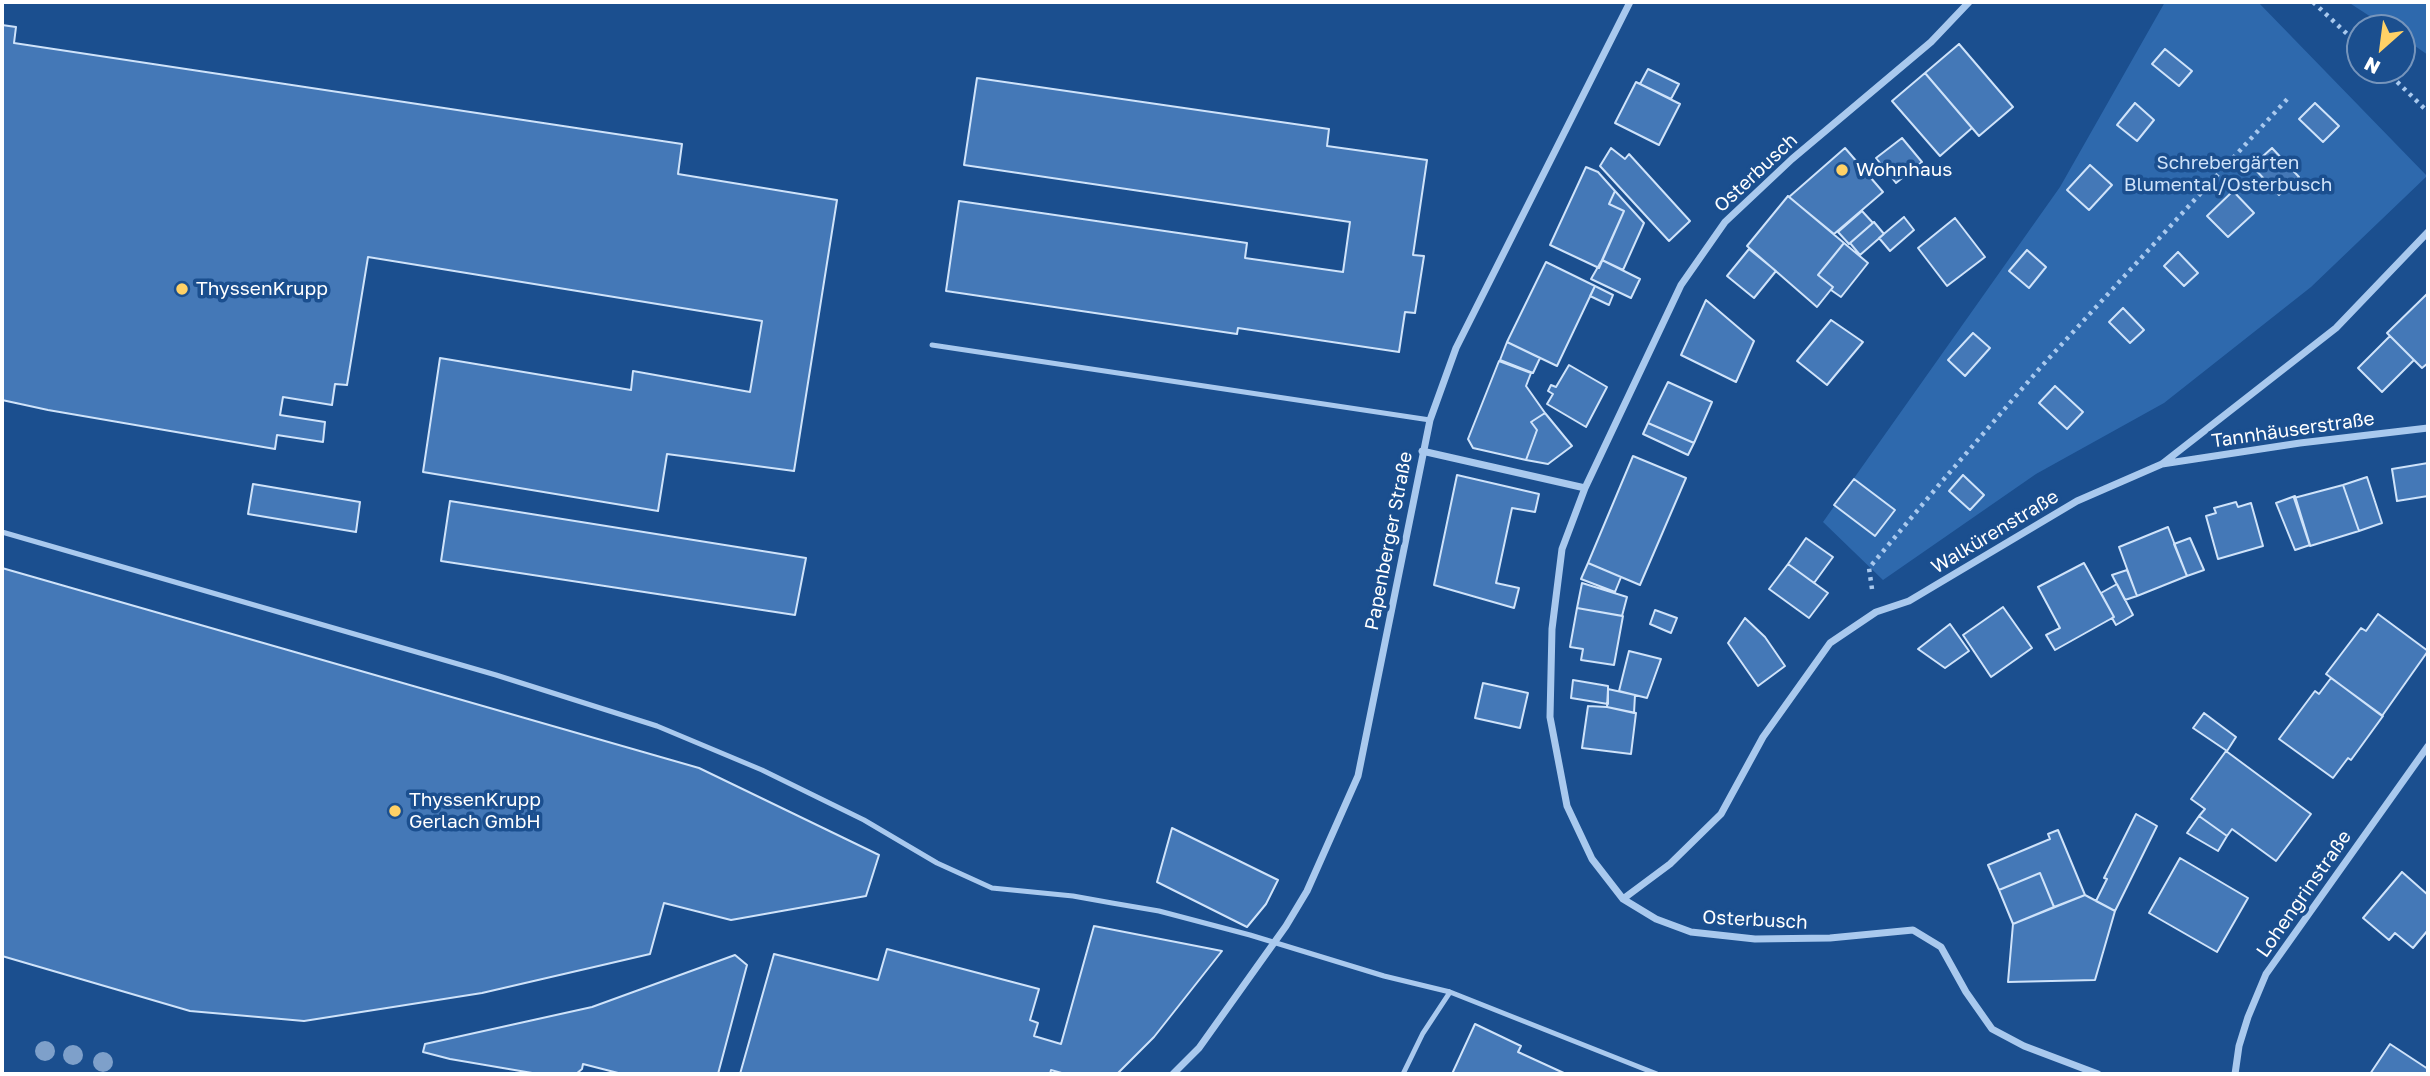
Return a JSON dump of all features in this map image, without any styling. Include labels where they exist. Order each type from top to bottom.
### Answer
[{"type":"street","name":"Papenberger Straße","points":[[1173,1074],[1199,1048],[1286,926],[1307,891],[1358,776],[1430,420],[1456,348],[1630,2]]},
{"type":"street","name":"Osterbusch","points":[[1969,2],[1931,43],[1792,159],[1725,222],[1681,285],[1585,488],[1562,549],[1552,629],[1550,717],[1567,806],[1592,859],[1623,899],[1656,919],[1704,934],[1755,939],[1830,939],[1913,930],[1941,947],[1966,992],[1992,1029],[2024,1046],[2098,1074]]},
{"type":"street","name":"Walkürenstraße","points":[[1623,899],[1670,864],[1721,814],[1763,737],[1830,643],[1876,612],[1909,601],[2077,501],[2162,464],[2336,328],[2428,232]]},
{"type":"street","name":"Tannhäuserstraße","points":[[2162,464],[2300,443],[2428,428]]},
{"type":"street","points":[[1422,451],[1585,488]]},
{"type":"street","name":"Lohengrinstraße","points":[[2235,1074],[2239,1046],[2266,974],[2428,746]]},
{"type":"lane","points":[[932,345],[1430,420]]},
{"type":"lane","points":[[2,532],[483,672],[657,726],[762,770],[864,820],[937,863],[992,888],[1073,896],[1135,907],[1250,935],[1384,976],[1450,992],[1657,1074]]},
{"type":"lane","points":[[1402,1074],[1423,1033],[1450,992]]},
{"type":"path","points":[[2313,2],[2346,33]]},
{"type":"path","points":[[2399,84],[2428,112]]},
{"type":"path","points":[[1876,612],[1869,568],[2040,368],[2290,96]]},
{"type":"green space","name":"Schrebergärten Blumental/Osterbusch","points":[[2165,2],[2258,2],[2427,176],[2311,287],[2164,403],[2036,474],[1883,580],[1823,522],[2060,187]]},
{"type":"green space","points":[[2348,2],[2428,2],[2428,55],[2416,47],[2416,14],[2366,14]]},
{"type":"building","name":"ThyssenKrupp","points":[[2,25],[16,27],[14,43],[682,144],[678,174],[837,200],[794,471],[667,454],[658,511],[423,472],[440,358],[631,390],[633,371],[750,392],[762,321],[368,257],[347,385],[335,384],[332,405],[283,397],[280,415],[325,422],[323,442],[277,435],[275,449],[2,400]]},
{"type":"building","points":[[1959,44],[2013,107],[1979,136],[1925,73]]},
{"type":"building","points":[[2165,49],[2192,71],[2179,86],[2152,64]]},
{"type":"building","points":[[1648,69],[1679,84],[1671,99],[1640,84]]},
{"type":"building","points":[[1925,73],[1972,128],[1940,156],[1892,101]]},
{"type":"building","points":[[977,78],[1329,129],[1327,146],[1427,160],[1413,255],[1424,256],[1415,313],[1405,312],[1399,352],[1238,328],[1237,334],[946,291],[959,201],[1247,243],[1245,258],[1343,272],[1350,222],[964,165]]},
{"type":"building","points":[[1636,82],[1680,104],[1659,145],[1615,123]]},
{"type":"building","points":[[2135,103],[2154,120],[2137,141],[2117,125]]},
{"type":"building","points":[[2315,103],[2339,126],[2323,142],[2299,119]]},
{"type":"building","points":[[1902,138],[1922,162],[1896,183],[1876,158]]},
{"type":"building","points":[[1611,148],[1625,159],[1629,154],[1690,221],[1669,241],[1600,166]]},
{"type":"building","name":"Wohnhaus","points":[[1845,148],[1883,192],[1834,234],[1789,197]]},
{"type":"building","points":[[2272,148],[2299,177],[2279,195],[2252,166]]},
{"type":"building","points":[[2090,165],[2112,185],[2089,210],[2067,190]]},
{"type":"building","points":[[1586,167],[1598,172],[1615,191],[1609,204],[1624,211],[1599,268],[1550,245]]},
{"type":"building","points":[[1615,191],[1644,223],[1623,270],[1602,260],[1624,211],[1609,204]]},
{"type":"building","points":[[2233,191],[2254,213],[2228,237],[2207,216]]},
{"type":"building","points":[[1788,196],[1844,243],[1818,275],[1833,287],[1817,307],[1747,246]]},
{"type":"building","points":[[1862,211],[1873,223],[1849,244],[1838,232]]},
{"type":"building","points":[[1904,217],[1914,230],[1890,251],[1879,238]]},
{"type":"building","points":[[1955,218],[1985,257],[1947,286],[1918,248]]},
{"type":"building","points":[[1874,222],[1884,234],[1860,255],[1850,243]]},
{"type":"building","points":[[1844,243],[1868,263],[1841,297],[1818,275]]},
{"type":"building","points":[[1749,249],[1776,271],[1754,298],[1727,276]]},
{"type":"building","points":[[2027,250],[2046,267],[2029,288],[2009,271]]},
{"type":"building","points":[[2178,252],[2198,273],[2184,286],[2164,266]]},
{"type":"building","points":[[1602,260],[1640,279],[1631,298],[1591,279]]},
{"type":"building","points":[[1546,262],[1595,286],[1557,366],[1507,342]]},
{"type":"building","points":[[1595,286],[1613,295],[1609,305],[1590,296]]},
{"type":"building","points":[[2428,293],[2428,363],[2422,368],[2387,333]]},
{"type":"building","points":[[1706,300],[1754,341],[1736,382],[1681,355]]},
{"type":"building","points":[[2123,308],[2144,330],[2130,343],[2109,322]]},
{"type":"building","points":[[1831,320],[1863,342],[1827,385],[1797,361]]},
{"type":"building","points":[[1973,333],[1990,348],[1965,376],[1948,360]]},
{"type":"building","points":[[2390,336],[2414,360],[2382,392],[2358,368]]},
{"type":"building","points":[[1507,342],[1540,358],[1533,373],[1500,360]]},
{"type":"building","points":[[1499,361],[1531,373],[1526,386],[1545,413],[1531,422],[1537,430],[1526,460],[1473,448],[1468,439]]},
{"type":"building","points":[[1569,365],[1607,387],[1586,427],[1547,404],[1553,394],[1548,391],[1551,385],[1556,387]]},
{"type":"building","points":[[1668,382],[1712,402],[1694,443],[1648,423]]},
{"type":"building","points":[[2055,386],[2083,412],[2067,429],[2039,403]]},
{"type":"building","points":[[1545,413],[1572,446],[1548,464],[1526,460],[1537,430],[1531,422]]},
{"type":"building","points":[[1648,423],[1694,443],[1688,455],[1643,434]]},
{"type":"building","points":[[1633,456],[1686,478],[1640,585],[1588,563]]},
{"type":"building","points":[[2428,463],[2428,496],[2397,501],[2392,469]]},
{"type":"building","points":[[1457,475],[1539,494],[1535,512],[1512,508],[1496,583],[1519,588],[1514,608],[1434,585]]},
{"type":"building","points":[[1963,475],[1984,495],[1970,510],[1949,491]]},
{"type":"building","points":[[2367,477],[2382,523],[2359,531],[2343,485]]},
{"type":"building","points":[[1854,479],[1895,510],[1875,536],[1834,505]]},
{"type":"building","points":[[253,484],[360,502],[356,532],[248,514]]},
{"type":"building","points":[[2343,485],[2359,531],[2310,546],[2294,498]]},
{"type":"building","points":[[2295,496],[2310,545],[2295,550],[2276,503]]},
{"type":"building","points":[[450,501],[806,558],[795,615],[441,561]]},
{"type":"building","points":[[2236,502],[2238,507],[2251,503],[2263,546],[2218,559],[2206,516],[2216,513],[2214,508]]},
{"type":"building","points":[[2168,527],[2187,576],[2137,596],[2119,547]]},
{"type":"building","points":[[1806,538],[1833,557],[1814,583],[1788,564]]},
{"type":"building","points":[[2190,538],[2204,570],[2187,576],[2174,544]]},
{"type":"building","points":[[1588,563],[1621,577],[1615,592],[1581,579]]},
{"type":"building","points":[[2084,563],[2114,617],[2055,650],[2046,635],[2060,628],[2038,587]]},
{"type":"building","points":[[1788,564],[1828,593],[1809,618],[1769,589]]},
{"type":"building","name":"ThyssenKrupp Gerlach GmbH","points":[[2,568],[699,768],[879,855],[866,896],[731,920],[664,903],[650,954],[482,993],[304,1021],[190,1011],[2,956]]},
{"type":"building","points":[[2127,570],[2137,596],[2125,600],[2112,575]]},
{"type":"building","points":[[1582,583],[1627,597],[1622,616],[1577,608]]},
{"type":"building","points":[[2117,584],[2133,615],[2116,625],[2101,593]]},
{"type":"building","points":[[2003,607],[2032,648],[1991,677],[1963,635]]},
{"type":"building","points":[[1577,608],[1623,616],[1614,665],[1581,660],[1583,649],[1570,647]]},
{"type":"building","points":[[1655,610],[1677,618],[1671,633],[1650,624]]},
{"type":"building","points":[[2378,614],[2428,651],[2382,716],[2326,674],[2361,628],[2366,631]]},
{"type":"building","points":[[1745,618],[1765,637],[1785,666],[1758,686],[1728,643]]},
{"type":"building","points":[[1950,624],[1969,651],[1945,668],[1918,649]]},
{"type":"building","points":[[1629,651],[1661,659],[1647,698],[1619,691]]},
{"type":"building","points":[[2331,678],[2383,716],[2351,760],[2348,758],[2333,778],[2279,739],[2315,691],[2319,694]]},
{"type":"building","points":[[1573,680],[1608,686],[1608,704],[1571,698]]},
{"type":"building","points":[[1483,683],[1528,693],[1520,728],[1475,718]]},
{"type":"building","points":[[1608,689],[1635,695],[1634,713],[1607,707]]},
{"type":"building","points":[[1588,706],[1636,713],[1631,754],[1582,748]]},
{"type":"building","points":[[2204,713],[2236,737],[2227,751],[2193,728]]},
{"type":"building","points":[[2226,751],[2311,814],[2276,861],[2232,829],[2227,836],[2199,816],[2205,809],[2191,799]]},
{"type":"building","points":[[2136,814],[2157,826],[2115,911],[2096,901],[2107,879],[2104,878]]},
{"type":"building","points":[[2199,816],[2227,836],[2218,851],[2187,833]]},
{"type":"building","points":[[1172,828],[1278,880],[1266,904],[1247,927],[1157,882]]},
{"type":"building","points":[[2058,830],[2085,895],[2054,907],[2040,873],[1999,890],[1988,865],[2050,839],[2048,834]]},
{"type":"building","points":[[2180,858],[2248,898],[2217,952],[2149,913]]},
{"type":"building","points":[[2402,872],[2428,895],[2428,930],[2413,948],[2395,933],[2389,940],[2363,918]]},
{"type":"building","points":[[2040,873],[2054,907],[2013,924],[1999,890]]},
{"type":"building","points":[[2085,895],[2115,911],[2095,980],[2008,982],[2013,924]]},
{"type":"building","points":[[1094,926],[1222,951],[1154,1037],[1117,1074],[1065,1074],[1051,1070],[1050,1074],[740,1074],[774,954],[878,980],[887,949],[1039,989],[1030,1020],[1038,1023],[1034,1036],[1061,1044]]},
{"type":"building","points":[[735,955],[747,965],[718,1074],[622,1074],[583,1064],[576,1074],[538,1074],[423,1052],[425,1044],[592,1007]]},
{"type":"building","points":[[1475,1024],[1521,1046],[1518,1052],[1566,1074],[1452,1074]]},
{"type":"building","points":[[2390,1044],[2428,1069],[2428,1074],[2370,1074]]},
{"type":"place","name":"Wohnhaus","points":[[1842,170]]},
{"type":"place","name":"ThyssenKrupp","points":[[182,289]]},
{"type":"place","name":"ThyssenKrupp Gerlach GmbH","points":[[395,811]]}]
